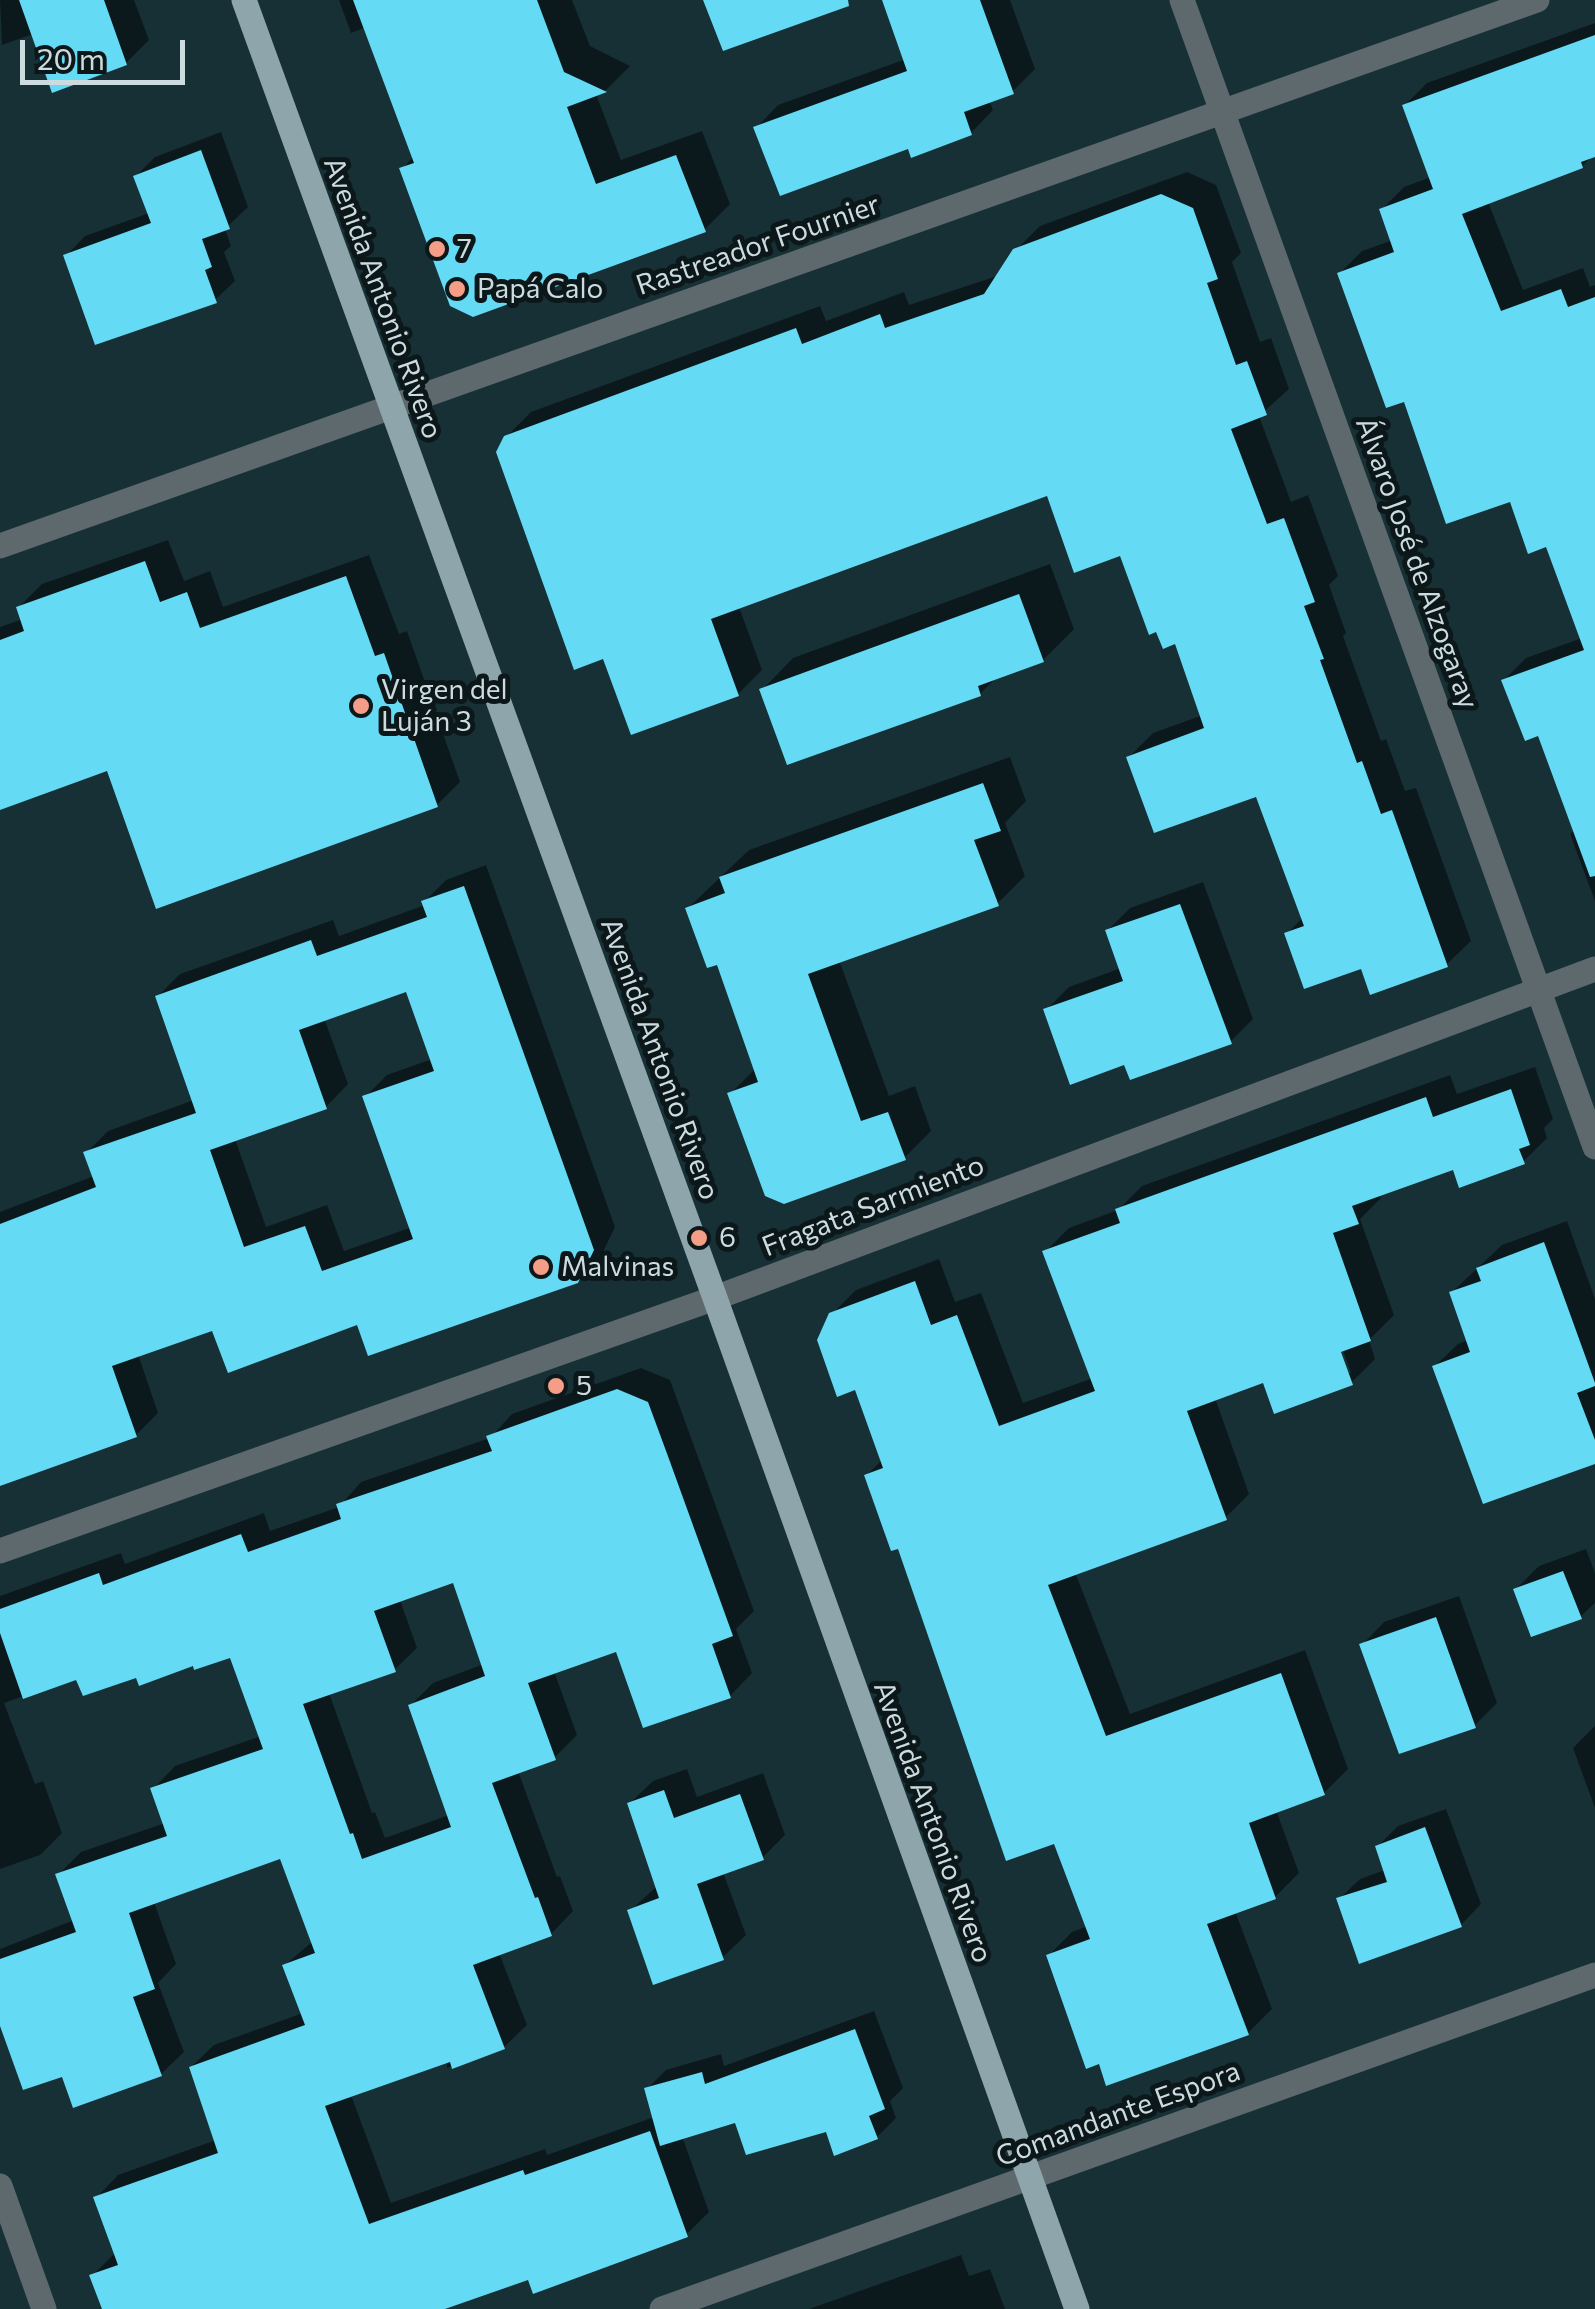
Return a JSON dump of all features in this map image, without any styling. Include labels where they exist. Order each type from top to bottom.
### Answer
[{"type":"main road","name":"Avenida Antonio Rivero","points":[[244,0],[1077,2309]]},
{"type":"street","name":"Álvaro José de Alzogaray","points":[[1182,0],[1595,1147]]},
{"type":"street","name":"Rastreador Fournier","points":[[0,546],[1537,0]]},
{"type":"street","name":"Fragata Sarmiento","points":[[0,1552],[715,1298],[1595,969]]},
{"type":"street","name":"Comandante Espora","points":[[662,2309],[1595,1975]]},
{"type":"street","points":[[0,2186],[44,2309]]},
{"type":"building","points":[[19,0],[104,0],[127,65],[52,93]]},
{"type":"building","points":[[353,0],[537,0],[564,72],[607,92],[567,107],[596,184],[676,155],[706,232],[473,317],[450,306],[399,168],[414,163]]},
{"type":"building","points":[[703,0],[848,0],[849,6],[723,51]]},
{"type":"building","points":[[882,0],[980,0],[1014,94],[964,112],[972,135],[911,158],[908,149],[780,196],[753,127],[907,71]]},
{"type":"building","points":[[1595,35],[1595,157],[1581,162],[1583,168],[1462,214],[1501,311],[1561,289],[1568,307],[1595,297],[1595,876],[1590,877],[1538,736],[1525,741],[1501,680],[1584,650],[1546,547],[1528,554],[1510,502],[1446,524],[1404,402],[1386,408],[1337,273],[1394,252],[1379,209],[1433,189],[1402,105]]},
{"type":"building","points":[[201,150],[230,229],[202,239],[212,267],[205,270],[217,303],[95,345],[63,255],[151,223],[133,176]]},
{"type":"building","points":[[1161,194],[1193,208],[1218,279],[1207,283],[1236,365],[1247,361],[1267,415],[1231,429],[1267,524],[1284,518],[1315,602],[1304,606],[1324,659],[1320,660],[1357,763],[1362,761],[1381,814],[1392,810],[1448,967],[1370,995],[1361,969],[1304,989],[1284,933],[1304,926],[1256,797],[1154,833],[1126,757],[1204,728],[1175,644],[1163,649],[1156,632],[1149,635],[1120,556],[1074,573],[1047,496],[711,619],[739,696],[631,735],[603,659],[574,670],[496,452],[504,436],[796,328],[802,344],[880,314],[885,328],[984,294],[1013,249]]},
{"type":"building","points":[[145,561],[160,602],[187,592],[200,628],[346,576],[375,656],[384,653],[438,807],[156,909],[107,771],[0,810],[0,640],[24,631],[16,607]]},
{"type":"building","points":[[1019,594],[1044,662],[978,686],[981,696],[787,765],[759,689]]},
{"type":"building","points":[[983,783],[1001,831],[974,840],[999,906],[808,974],[861,1121],[888,1112],[906,1160],[784,1204],[765,1196],[727,1093],[758,1082],[717,965],[707,968],[685,908],[725,893],[719,877]]},
{"type":"building","points":[[464,886],[594,1250],[578,1283],[368,1356],[357,1325],[228,1373],[212,1331],[112,1366],[137,1437],[0,1486],[0,1224],[96,1187],[83,1152],[196,1113],[155,996],[311,940],[317,956],[427,917],[421,901]],"holes":[[[406,992],[434,1071],[362,1096],[413,1239],[322,1271],[305,1226],[244,1247],[210,1150],[327,1109],[299,1030]]]},
{"type":"building","points":[[1180,904],[1232,1044],[1130,1080],[1124,1065],[1070,1085],[1043,1009],[1123,981],[1105,930]]},
{"type":"building","points":[[1511,1089],[1530,1145],[1519,1149],[1525,1164],[1459,1188],[1453,1170],[1352,1206],[1359,1224],[1333,1233],[1371,1341],[1341,1352],[1353,1385],[1274,1414],[1263,1383],[1187,1411],[1227,1520],[1048,1585],[1106,1736],[1281,1673],[1325,1795],[1249,1823],[1276,1899],[1207,1924],[1249,2035],[1106,2086],[1099,2064],[1086,2069],[1046,1955],[1090,1939],[1054,1844],[1006,1861],[898,1549],[891,1551],[864,1475],[883,1468],[855,1390],[837,1397],[817,1340],[829,1313],[915,1281],[931,1325],[957,1315],[999,1426],[1095,1391],[1042,1251],[1120,1223],[1115,1209],[1426,1097],[1433,1117]]},
{"type":"building","points":[[1544,1242],[1595,1383],[1577,1393],[1595,1440],[1595,1464],[1483,1504],[1432,1366],[1470,1352],[1449,1292],[1481,1281],[1476,1268]]},
{"type":"building","points":[[617,1389],[648,1402],[733,1636],[712,1644],[731,1698],[643,1728],[616,1652],[528,1683],[556,1760],[492,1783],[552,1936],[473,1965],[505,2049],[452,2069],[450,2062],[325,2106],[369,2224],[650,2131],[688,2237],[533,2294],[528,2280],[445,2309],[102,2309],[89,2275],[118,2265],[93,2197],[218,2153],[189,2067],[305,2025],[282,1965],[315,1953],[280,1859],[129,1913],[155,1989],[133,1997],[162,2076],[73,2108],[62,2077],[23,2090],[0,2026],[0,1959],[76,1932],[55,1874],[167,1836],[150,1788],[263,1749],[230,1658],[194,1670],[193,1666],[139,1686],[136,1678],[83,1696],[76,1680],[23,1699],[0,1633],[0,1609],[99,1573],[103,1585],[241,1534],[248,1552],[341,1519],[336,1504],[492,1451],[486,1436]],"holes":[[[453,1583],[485,1676],[408,1705],[451,1827],[362,1859],[303,1704],[396,1672],[374,1611]]]},
{"type":"building","points":[[1563,1571],[1582,1619],[1531,1637],[1513,1589]]},
{"type":"building","points":[[1436,1617],[1476,1728],[1399,1754],[1359,1644]]},
{"type":"building","points":[[664,1790],[674,1818],[740,1794],[764,1860],[697,1884],[724,1960],[653,1985],[627,1910],[659,1898],[627,1803]]},
{"type":"building","points":[[1425,1827],[1462,1927],[1359,1964],[1336,1898],[1387,1882],[1375,1846]]},
{"type":"building","points":[[855,2029],[885,2109],[869,2116],[878,2139],[834,2156],[826,2132],[746,2155],[735,2123],[660,2146],[644,2088],[702,2072],[705,2084]]},
{"type":"place","name":"7","points":[[437,249]]},
{"type":"place","name":"Papá Calo","points":[[457,289]]},
{"type":"place","name":"Virgen del Luján 3","points":[[361,706]]},
{"type":"place","name":"6","points":[[699,1238]]},
{"type":"place","name":"Malvinas","points":[[541,1267]]},
{"type":"place","name":"5","points":[[556,1386]]}]
